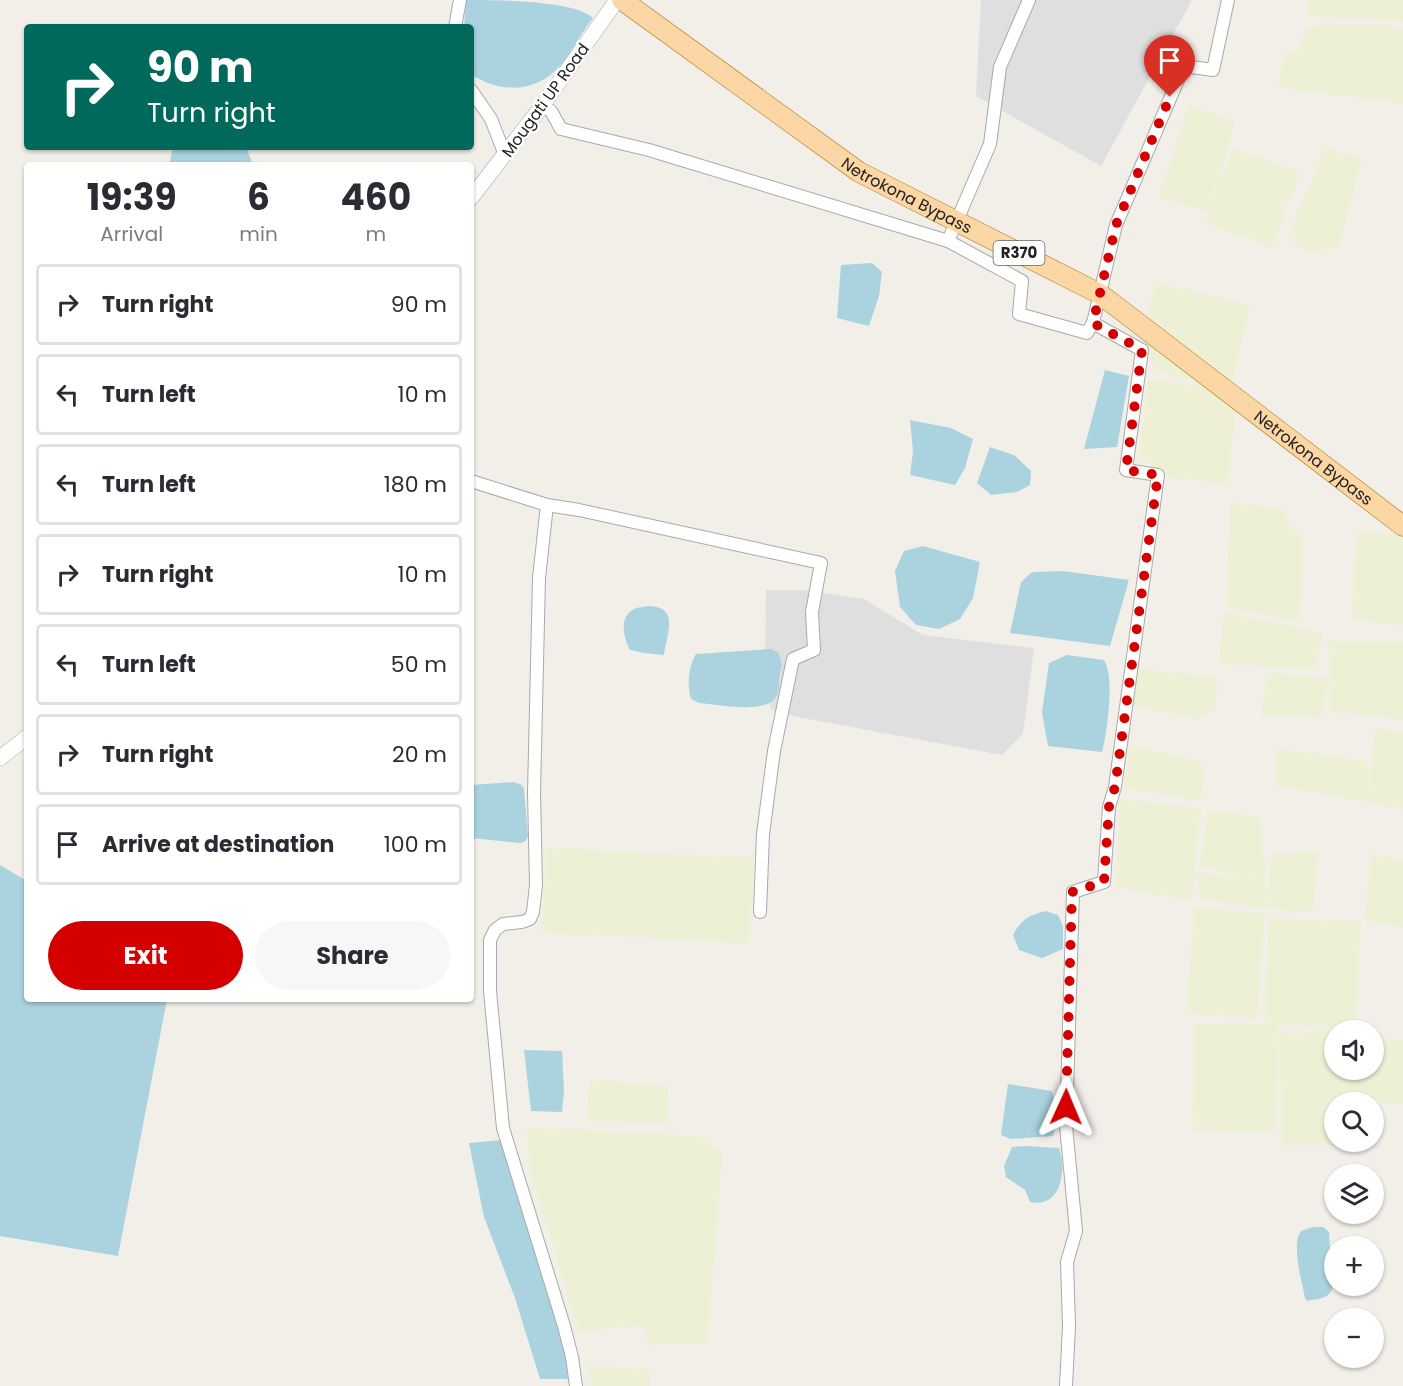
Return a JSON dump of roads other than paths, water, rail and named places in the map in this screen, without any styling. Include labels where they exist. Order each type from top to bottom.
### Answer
[{"type":"main road","name":"Netrokona Bypass","points":[[622,0],[859,172],[1100,294],[1403,526]]},
{"type":"street","points":[[456,24],[460,0]]},
{"type":"street","name":"Mougati UP Road","points":[[474,194],[542,106],[617,0]]},
{"type":"street","points":[[948,241],[990,144],[1000,67],[1029,0]]},
{"type":"street","points":[[542,106],[551,111],[561,129],[650,150],[948,241],[1022,281],[1019,314],[1087,333],[1093,323],[1116,225],[1167,103],[1184,66],[1213,70],[1228,0]]},
{"type":"street","points":[[474,94],[492,119],[505,154]]},
{"type":"street","points":[[1066,1386],[1069,1326],[1067,1262],[1076,1231],[1066,1126],[1072,892],[1104,882],[1109,807],[1115,787],[1158,475],[1126,470],[1142,350],[1093,323]]},
{"type":"street","points":[[474,482],[547,505],[821,563],[812,612],[814,650],[793,659],[774,751],[763,834],[760,912]]},
{"type":"street","points":[[547,505],[539,578],[534,912],[530,919],[503,924],[495,930],[490,940],[490,992],[503,1128],[564,1326],[576,1386]]},
{"type":"street","points":[[0,758],[24,739]]},
{"type":"water","points":[[466,0],[553,4],[584,12],[593,18],[565,60],[554,72],[535,84],[513,88],[491,84],[474,76],[474,24],[464,24]]},
{"type":"water","points":[[172,150],[247,150],[252,162],[170,162]]},
{"type":"water","points":[[872,263],[882,272],[879,296],[869,326],[837,318],[841,265]]},
{"type":"water","points":[[1105,370],[1129,376],[1117,447],[1084,449]]},
{"type":"water","points":[[910,420],[951,428],[973,439],[965,468],[955,485],[910,475],[913,451]]},
{"type":"water","points":[[990,447],[1014,455],[1031,471],[1030,485],[1017,492],[991,495],[977,483]]},
{"type":"water","points":[[923,546],[980,562],[973,598],[960,619],[939,629],[916,625],[900,607],[895,571],[904,551]]},
{"type":"water","points":[[1063,571],[1129,580],[1110,646],[1010,633],[1021,582],[1032,572]]},
{"type":"water","points":[[649,606],[665,611],[668,616],[669,631],[664,655],[630,650],[626,640],[624,623],[626,617],[634,609]]},
{"type":"water","points":[[771,649],[781,658],[781,664],[778,693],[770,702],[762,706],[740,707],[699,703],[691,699],[689,676],[696,654]]},
{"type":"water","points":[[1067,655],[1104,660],[1107,668],[1110,691],[1102,752],[1048,746],[1042,712],[1049,663]]},
{"type":"water","points":[[514,782],[522,785],[528,836],[526,841],[521,843],[474,838],[474,785]]},
{"type":"water","points":[[0,865],[24,879],[24,1002],[166,1002],[118,1256],[0,1236]]},
{"type":"water","points":[[1046,911],[1058,915],[1063,926],[1063,949],[1042,958],[1019,950],[1013,935],[1019,925],[1026,918]]},
{"type":"water","points":[[524,1050],[562,1051],[564,1091],[562,1112],[531,1111]]},
{"type":"water","points":[[1008,1084],[1052,1091],[1058,1118],[1053,1136],[1011,1139],[1001,1135]]},
{"type":"water","points":[[503,1140],[565,1344],[572,1379],[540,1379],[515,1298],[484,1217],[469,1143]]},
{"type":"water","points":[[1012,1147],[1059,1148],[1062,1177],[1055,1194],[1049,1200],[1040,1203],[1030,1202],[1025,1190],[1006,1177],[1004,1166]]},
{"type":"water","points":[[1323,1227],[1329,1232],[1329,1236],[1324,1236],[1324,1296],[1326,1296],[1307,1301],[1297,1254],[1298,1237],[1301,1231]]}]
